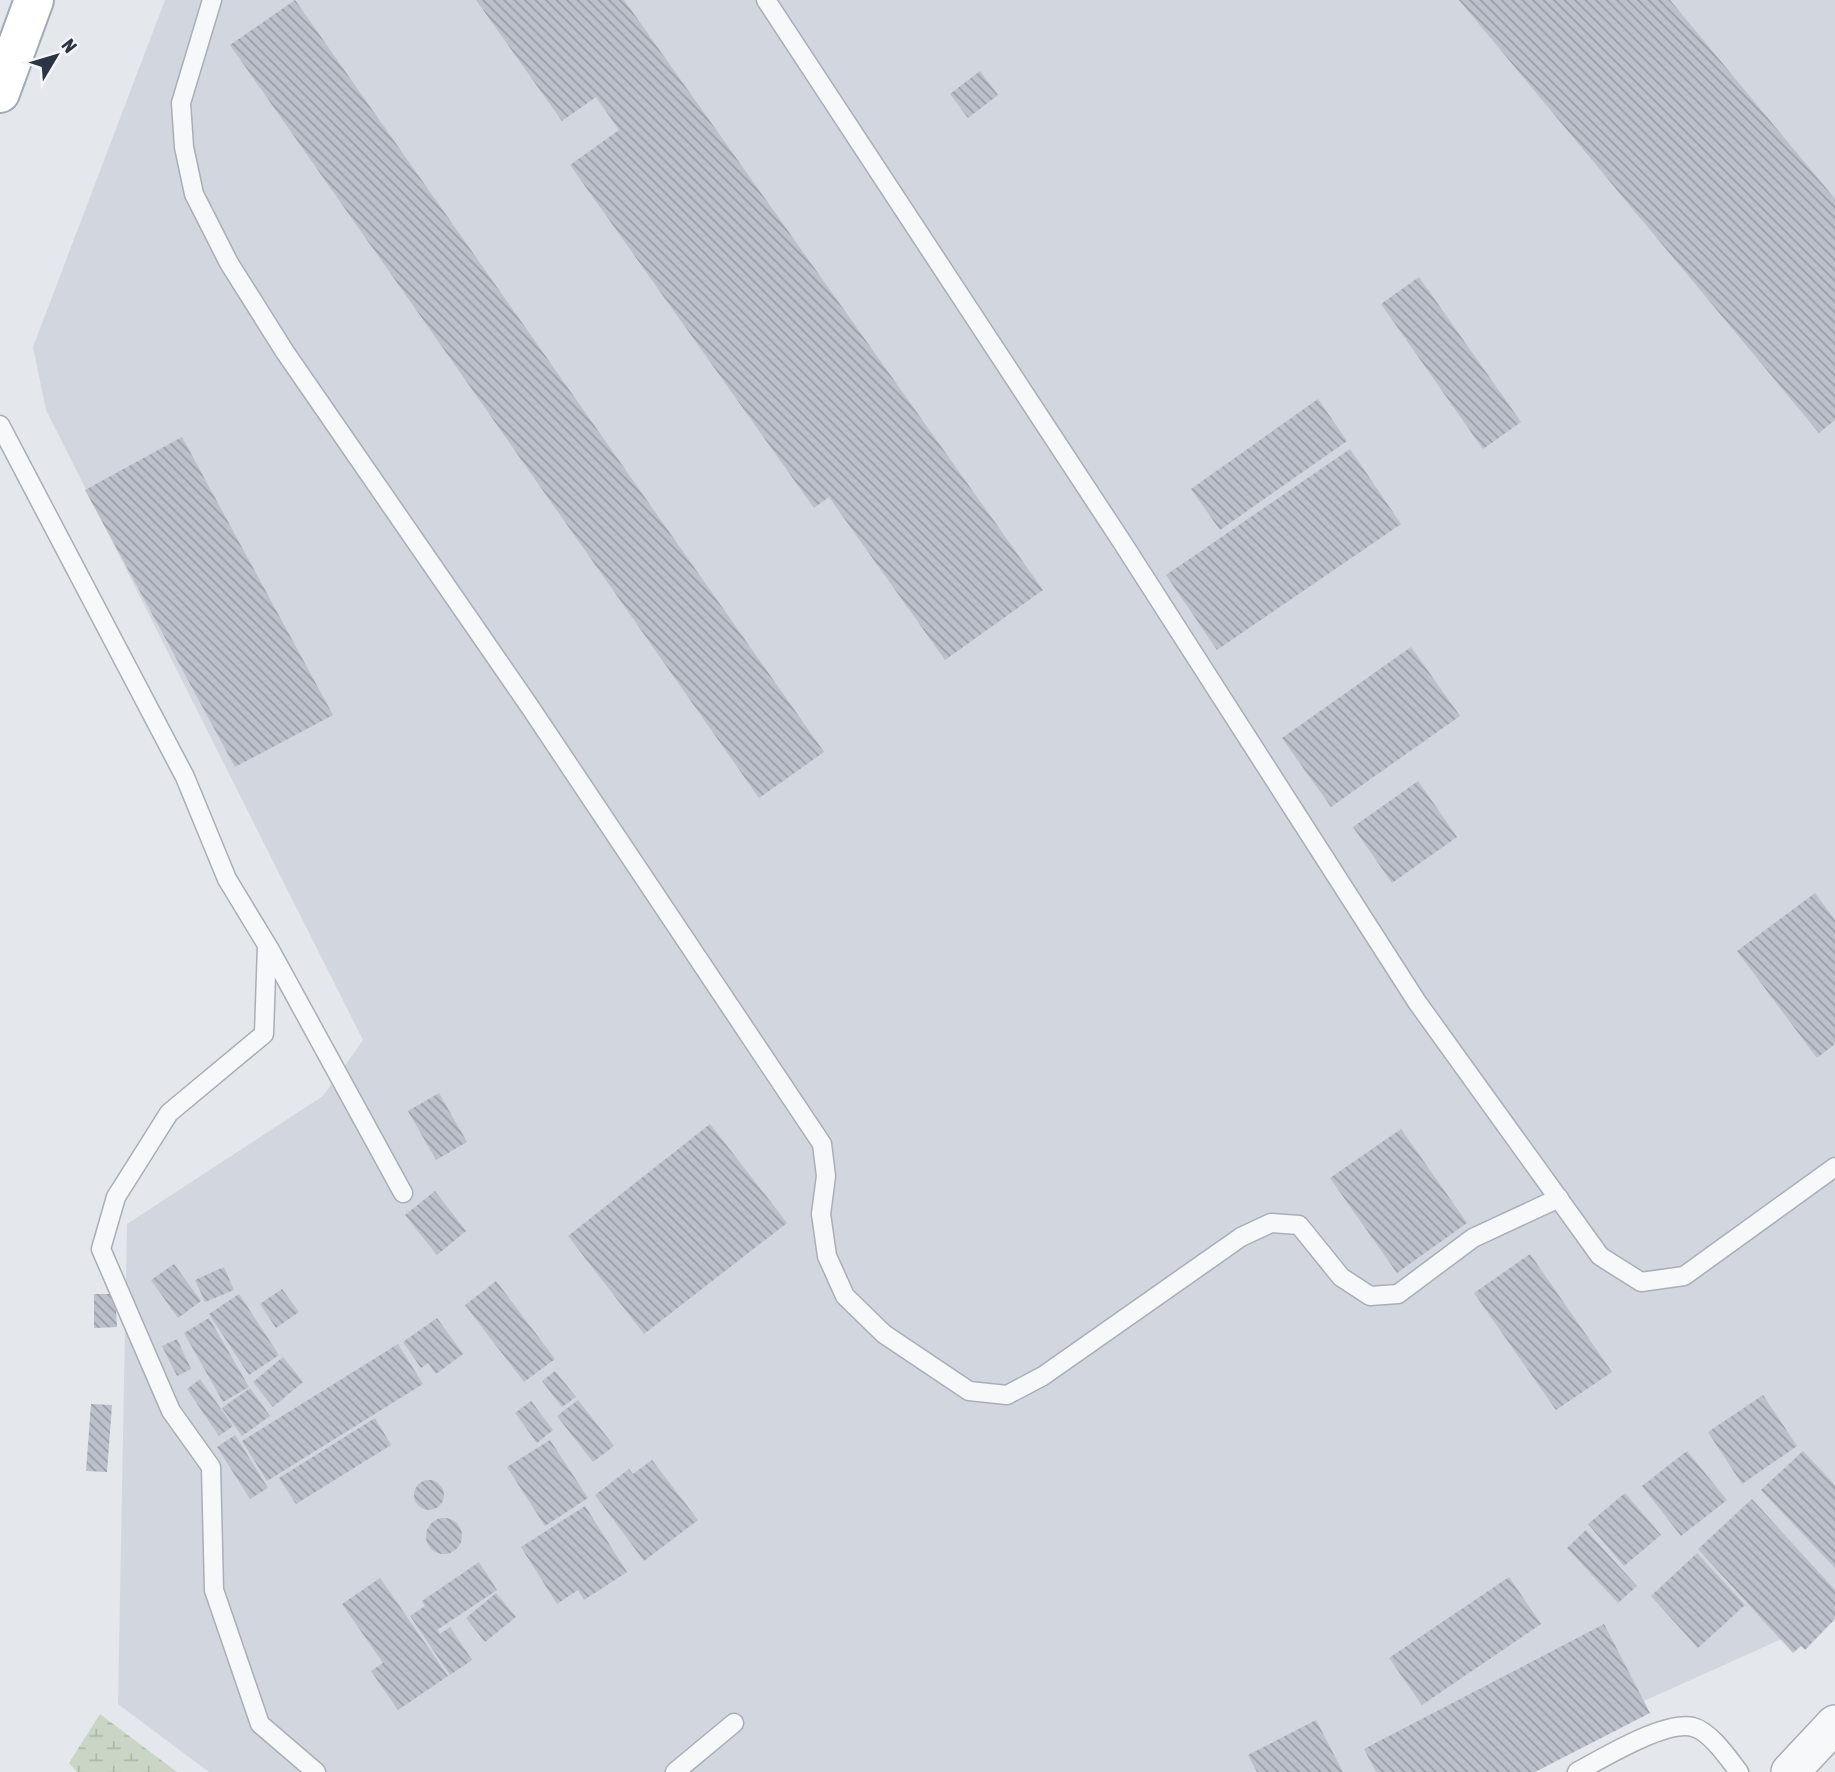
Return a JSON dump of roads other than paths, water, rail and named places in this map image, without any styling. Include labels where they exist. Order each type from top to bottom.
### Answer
[{"type":"main road","points":[[0,93],[34,0]]},
{"type":"street","points":[[1790,1772],[1835,1724]]},
{"type":"lane","points":[[212,0],[181,103],[184,147],[194,194],[229,263],[285,352],[530,706],[822,1144],[826,1176],[821,1214],[827,1256],[845,1296],[884,1334],[969,1391],[1007,1395],[1043,1376],[1241,1237],[1271,1223],[1299,1225],[1341,1277],[1370,1296],[1389,1295],[1398,1294],[1474,1238],[1559,1198]]},
{"type":"lane","points":[[766,0],[1122,542],[1417,1002],[1600,1256],[1641,1282],[1684,1276],[1835,1167]]},
{"type":"lane","points":[[0,425],[185,777],[227,879],[267,945],[402,1193]]},
{"type":"lane","points":[[267,945],[264,1034],[169,1113],[116,1198],[101,1249],[171,1411],[211,1467],[214,1590],[260,1724],[316,1772]]},
{"type":"lane","points":[[676,1772],[734,1723]]},
{"type":"lane","points":[[1577,1772],[1668,1729],[1693,1727],[1712,1740],[1739,1772]]}]
